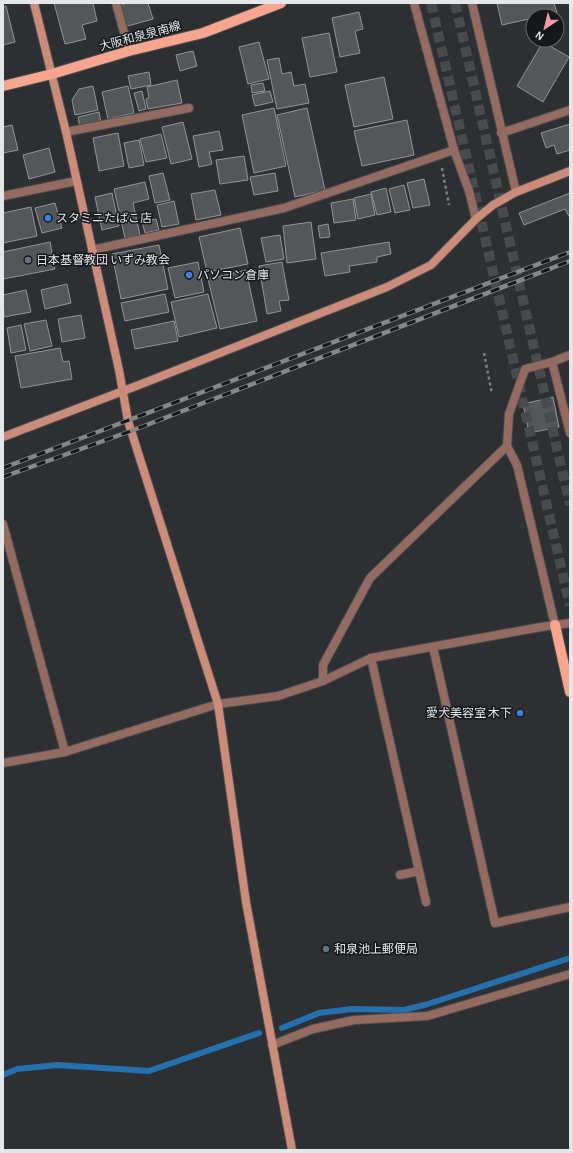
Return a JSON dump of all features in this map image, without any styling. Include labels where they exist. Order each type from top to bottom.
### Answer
[{"type":"main road","name":"大阪和泉泉南線","points":[[3,86],[52,74],[128,51],[203,32],[281,3]]},
{"type":"main road","points":[[556,625],[570,692]]},
{"type":"street","points":[[34,3],[66,132],[119,370],[131,431],[218,704],[246,902],[292,1150]]},
{"type":"street","points":[[116,3],[128,51]]},
{"type":"street","points":[[414,3],[454,150],[469,191],[476,219]]},
{"type":"street","points":[[472,3],[501,133],[516,192]]},
{"type":"street","points":[[66,132],[189,108]]},
{"type":"street","points":[[501,133],[570,110]]},
{"type":"street","points":[[92,250],[284,208],[454,150]]},
{"type":"street","points":[[3,437],[386,287],[431,265],[476,219],[493,205],[516,192],[570,171]]},
{"type":"street","points":[[3,196],[76,181]]},
{"type":"street","points":[[556,625],[518,465],[507,446],[508,414],[525,369],[552,362],[570,354]]},
{"type":"street","points":[[552,362],[570,433]]},
{"type":"street","points":[[323,681],[323,665],[370,578],[507,446]]},
{"type":"street","points":[[3,524],[65,752]]},
{"type":"street","points":[[3,763],[65,752],[218,704],[278,696],[323,681],[371,658],[570,623]]},
{"type":"street","points":[[433,647],[495,923],[570,907]]},
{"type":"street","points":[[371,658],[426,902]]},
{"type":"street","points":[[400,875],[419,871]]},
{"type":"street","points":[[272,1045],[312,1029],[354,1020],[427,1016],[570,974]]},
{"type":"path","points":[[441,163],[449,205]]},
{"type":"path","points":[[484,353],[492,394]]},
{"type":"building","points":[[54,3],[93,3],[97,21],[82,25],[86,39],[65,44]]},
{"type":"building","points":[[127,3],[148,3],[153,19],[124,27],[118,6]]},
{"type":"building","points":[[497,3],[554,3],[556,8],[525,8],[525,20],[502,25]]},
{"type":"building","points":[[6,6],[15,42],[3,45],[3,7]]},
{"type":"building","points":[[359,12],[363,29],[355,31],[360,53],[340,57],[332,18]]},
{"type":"building","points":[[329,33],[337,72],[310,77],[302,38]]},
{"type":"building","points":[[259,42],[269,79],[248,84],[239,47]]},
{"type":"building","points":[[539,48],[553,48],[569,57],[543,102],[517,86]]},
{"type":"building","points":[[193,51],[197,66],[180,71],[176,55]]},
{"type":"building","points":[[279,58],[282,74],[291,72],[294,86],[305,84],[309,103],[277,109],[267,60]]},
{"type":"building","points":[[149,72],[151,85],[131,89],[128,76]]},
{"type":"building","points":[[384,77],[393,119],[354,127],[345,85]]},
{"type":"building","points":[[177,80],[182,103],[148,109],[146,99],[149,98],[147,87]]},
{"type":"building","points":[[263,83],[265,91],[252,93],[251,85]]},
{"type":"building","points":[[93,86],[98,110],[75,115],[72,100],[79,89]]},
{"type":"building","points":[[128,86],[134,113],[108,119],[102,92]]},
{"type":"building","points":[[142,91],[146,109],[139,111],[134,93]]},
{"type":"building","points":[[270,91],[273,102],[255,106],[252,95]]},
{"type":"building","points":[[274,108],[286,166],[254,173],[242,115]]},
{"type":"building","points":[[307,108],[325,190],[295,197],[277,115]]},
{"type":"building","points":[[99,112],[101,123],[80,128],[78,117]]},
{"type":"building","points":[[407,120],[414,155],[362,166],[354,131]]},
{"type":"building","points":[[183,122],[192,159],[171,164],[162,127]]},
{"type":"building","points":[[570,124],[570,150],[557,154],[554,145],[546,148],[541,133]]},
{"type":"building","points":[[12,125],[18,150],[3,153],[3,127]]},
{"type":"building","points":[[219,131],[223,150],[209,152],[212,164],[199,167],[193,136]]},
{"type":"building","points":[[118,133],[124,166],[99,171],[93,138]]},
{"type":"building","points":[[161,134],[167,158],[146,162],[140,139]]},
{"type":"building","points":[[139,140],[144,165],[129,168],[124,143]]},
{"type":"building","points":[[49,148],[55,172],[29,179],[23,155]]},
{"type":"building","points":[[244,156],[248,180],[220,184],[216,160]]},
{"type":"building","points":[[163,173],[170,200],[155,203],[149,176]]},
{"type":"building","points":[[275,173],[278,191],[254,195],[250,177]]},
{"type":"building","points":[[424,179],[430,205],[413,208],[407,183]]},
{"type":"building","points":[[145,182],[149,199],[133,203],[140,235],[125,238],[114,189]]},
{"type":"building","points":[[404,185],[410,210],[395,213],[389,189]]},
{"type":"building","points":[[386,188],[391,212],[377,215],[371,192]]},
{"type":"building","points":[[215,190],[221,215],[196,220],[191,194]]},
{"type":"building","points":[[112,193],[119,226],[102,230],[95,197]]},
{"type":"building","points":[[570,193],[570,218],[565,209],[524,225],[519,213]]},
{"type":"building","points":[[371,194],[375,215],[358,219],[354,198]]},
{"type":"building","points":[[353,199],[356,220],[334,223],[331,203]]},
{"type":"building","points":[[174,201],[179,224],[162,227],[157,205]]},
{"type":"building","name":"スタミニたばこ店","points":[[55,203],[62,228],[42,233],[35,208]]},
{"type":"building","points":[[31,207],[37,236],[3,243],[3,213]]},
{"type":"building","points":[[156,219],[159,230],[145,233],[142,222]]},
{"type":"building","points":[[311,222],[316,259],[287,263],[283,226]]},
{"type":"building","points":[[328,224],[330,237],[320,238],[318,226]]},
{"type":"building","points":[[240,228],[248,264],[207,272],[199,237]]},
{"type":"building","points":[[280,235],[284,259],[266,262],[261,238]]},
{"type":"building","name":"日本基督教団 いずみ教会","points":[[50,242],[55,269],[3,279],[3,252]]},
{"type":"building","points":[[389,242],[391,254],[377,257],[377,262],[349,266],[350,272],[325,276],[321,253]]},
{"type":"building","points":[[159,245],[168,289],[121,299],[112,254]]},
{"type":"building","points":[[198,262],[204,292],[175,298],[168,268]]},
{"type":"building","points":[[282,262],[289,300],[279,301],[281,311],[267,314],[259,266]]},
{"type":"building","points":[[246,270],[257,321],[220,329],[208,279]]},
{"type":"building","points":[[67,284],[71,303],[45,309],[41,290]]},
{"type":"building","points":[[26,290],[31,312],[4,317],[3,295]]},
{"type":"building","points":[[165,294],[169,312],[125,321],[121,303]]},
{"type":"building","points":[[208,294],[217,328],[179,337],[171,302]]},
{"type":"building","points":[[81,315],[85,338],[62,342],[58,319]]},
{"type":"building","points":[[46,320],[52,346],[30,351],[24,324]]},
{"type":"building","points":[[174,321],[178,341],[135,349],[131,330]]},
{"type":"building","points":[[21,325],[26,350],[11,353],[7,328]]},
{"type":"building","points":[[60,348],[63,362],[69,361],[72,379],[21,388],[15,356]]},
{"type":"building","points":[[553,397],[559,427],[529,433],[523,404]]},
{"type":"waterway","points":[[282,1028],[319,1013],[352,1009],[404,1010],[428,1004],[570,958]]},
{"type":"waterway","points":[[3,1075],[17,1069],[57,1065],[149,1071],[259,1033]]},
{"type":"tunnel","points":[[431,3],[570,606]]},
{"type":"tunnel","points":[[455,3],[570,505]]},
{"type":"railway","points":[[3,468],[570,252]]},
{"type":"railway","points":[[3,477],[131,431],[570,261]]},
{"type":"place","name":"スタミニたばこ店","points":[[48,218]]},
{"type":"place","name":"日本基督教団 いずみ教会","points":[[28,260]]},
{"type":"place","name":"パソコン倉庫","points":[[189,275]]},
{"type":"place","name":"愛犬美容室 木下","points":[[520,713]]},
{"type":"place","name":"和泉池上郵便局","points":[[326,949]]}]
